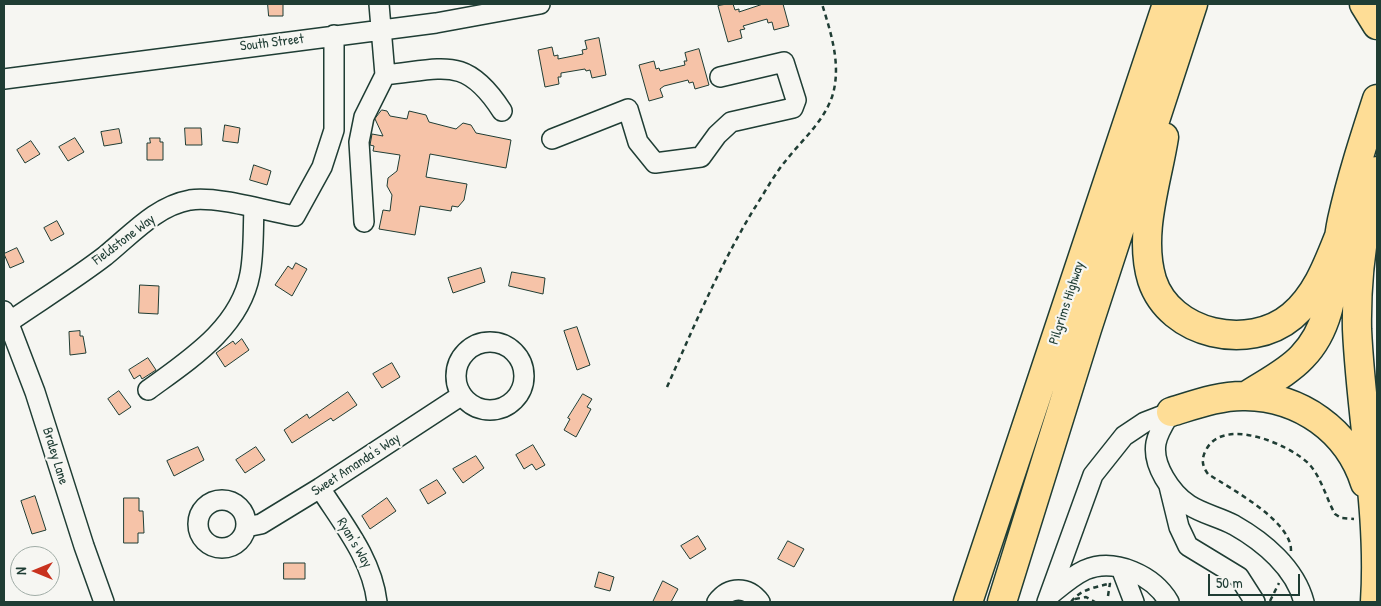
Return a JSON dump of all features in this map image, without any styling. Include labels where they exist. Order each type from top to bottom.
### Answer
[{"type":"highway","name":"Pilgrims Highway","points":[[968,602],[1167,4]]},
{"type":"highway","name":"Pilgrims Highway","points":[[1003,602],[1087,330],[1193,4]]},
{"type":"highway","points":[[1364,4],[1377,25]]},
{"type":"highway","points":[[1180,44],[1148,232],[1152,280],[1160,297],[1176,314],[1196,327],[1218,334],[1239,336],[1261,332],[1287,320],[1311,296],[1322,277],[1340,234]]},
{"type":"highway","points":[[1246,396],[1302,357],[1316,338],[1329,308],[1340,234],[1362,145],[1377,99]]},
{"type":"highway","points":[[1365,516],[1357,327],[1366,218],[1377,171]]},
{"type":"highway","points":[[1171,412],[1196,404],[1246,396],[1296,407],[1314,414],[1329,426],[1344,442],[1356,461],[1365,516],[1375,602]]},
{"type":"street","points":[[364,222],[359,142],[364,117],[375,100],[385,76],[379,4]]},
{"type":"street","name":"South Street","points":[[4,79],[381,30],[480,10],[540,4]]},
{"type":"street","name":"Fieldstone Way","points":[[6,317],[106,256],[140,225],[175,204],[191,200],[211,200],[295,216],[322,167],[334,130],[334,36]]},
{"type":"street","points":[[552,139],[628,109],[638,142],[655,163],[701,157],[717,135],[731,122],[792,108],[795,105],[796,100],[784,62],[720,78]]},
{"type":"street","points":[[385,76],[453,68],[474,78],[490,92],[502,111]]},
{"type":"street","points":[[148,390],[198,356],[237,310],[250,276],[254,208]]},
{"type":"street","name":"Braley Lane","points":[[6,317],[35,392],[84,546],[104,602]]},
{"type":"street","name":"Sweet Amanda's Way","points":[[246,527],[261,524],[320,488],[462,395]]},
{"type":"street","points":[[1171,412],[1155,445],[1158,462],[1168,483],[1179,527],[1188,546],[1239,577],[1255,602]]},
{"type":"street","points":[[1048,599],[1093,475],[1124,436],[1146,422],[1171,412]]},
{"type":"street","points":[[1168,483],[1188,504],[1233,524],[1279,558],[1295,580],[1304,602]]},
{"type":"street","name":"Ryan's Way","points":[[320,488],[370,568],[377,602]]},
{"type":"street","points":[[1048,599],[1074,576],[1088,569],[1145,576],[1163,592],[1169,602]]},
{"type":"street","points":[[1118,574],[1134,602]]},
{"type":"street","points":[[717,602],[725,594],[736,590],[752,594],[760,602]]},
{"type":"path","points":[[667,387],[733,244],[786,160],[808,136],[824,114],[832,97],[836,80],[835,60],[822,4]]},
{"type":"path","points":[[1270,602],[1291,558],[1291,547],[1281,526],[1272,518],[1208,474],[1204,468],[1202,457],[1207,447],[1216,438],[1226,434],[1240,434],[1263,438],[1282,446],[1309,464],[1335,514],[1342,518],[1365,516]]},
{"type":"path","points":[[1108,596],[1110,584],[1118,574]]},
{"type":"path","points":[[1072,601],[1090,588],[1110,584]]},
{"type":"path","points":[[1072,601],[1086,598],[1095,602]]},
{"type":"building","points":[[268,4],[283,4],[283,16],[269,16]]},
{"type":"building","points":[[733,4],[735,10],[739,9],[739,12],[763,4],[783,4],[789,26],[774,30],[772,22],[768,23],[767,19],[743,26],[745,29],[740,30],[742,38],[728,42],[718,6]]},
{"type":"building","points":[[599,38],[606,75],[592,78],[590,70],[586,71],[585,69],[561,73],[561,77],[558,77],[559,84],[545,87],[538,50],[552,47],[554,56],[558,55],[558,59],[583,54],[582,50],[587,49],[585,41]]},
{"type":"building","points":[[699,49],[709,85],[695,89],[693,82],[689,83],[688,80],[664,86],[660,89],[663,97],[649,101],[639,65],[654,61],[656,69],[659,68],[660,71],[685,65],[684,61],[687,61],[685,53]]},
{"type":"building","points":[[382,110],[387,111],[390,116],[407,119],[409,111],[426,115],[429,122],[456,129],[463,123],[471,125],[476,133],[511,140],[506,168],[430,154],[426,177],[467,184],[464,200],[458,207],[452,206],[451,211],[420,206],[415,235],[379,229],[383,210],[390,211],[392,195],[387,186],[388,178],[397,171],[400,155],[373,151],[374,146],[370,145],[372,134],[383,136],[375,119]]},
{"type":"building","points":[[225,125],[240,128],[238,143],[223,141]]},
{"type":"building","points":[[185,128],[201,128],[202,145],[186,145]]},
{"type":"building","points":[[119,129],[122,143],[104,146],[101,132]]},
{"type":"building","points":[[75,138],[84,152],[68,161],[59,147]]},
{"type":"building","points":[[150,138],[160,138],[160,142],[163,142],[163,160],[147,160],[147,143],[150,143]]},
{"type":"building","points":[[31,141],[40,154],[25,163],[17,150]]},
{"type":"building","points":[[254,165],[271,171],[267,185],[250,180]]},
{"type":"building","points":[[57,221],[64,234],[51,241],[44,228]]},
{"type":"building","points":[[17,248],[24,262],[10,268],[4,254]]},
{"type":"building","points":[[296,263],[307,269],[292,296],[275,285],[288,266],[292,269]]},
{"type":"building","points":[[481,268],[485,282],[453,293],[448,278]]},
{"type":"building","points":[[512,272],[545,278],[543,294],[509,286]]},
{"type":"building","points":[[140,285],[159,286],[158,314],[139,313]]},
{"type":"building","points":[[577,327],[590,365],[577,370],[564,331]]},
{"type":"building","points":[[80,331],[80,336],[83,336],[86,353],[70,355],[69,332]]},
{"type":"building","points":[[242,339],[249,350],[225,367],[216,353],[233,341],[235,344]]},
{"type":"building","points":[[148,358],[156,370],[142,379],[140,375],[134,379],[129,370]]},
{"type":"building","points":[[392,363],[400,377],[382,388],[373,374]]},
{"type":"building","points":[[119,391],[131,407],[119,415],[108,399]]},
{"type":"building","points":[[348,392],[357,405],[333,421],[331,418],[292,443],[284,430],[307,414],[309,418]]},
{"type":"building","points":[[583,394],[592,399],[587,407],[591,409],[576,437],[564,430],[570,419],[568,418]]},
{"type":"building","points":[[533,445],[545,465],[536,470],[532,464],[524,469],[516,455]]},
{"type":"building","points":[[198,447],[204,460],[174,476],[167,461]]},
{"type":"building","points":[[256,447],[265,460],[245,473],[236,460]]},
{"type":"building","points":[[476,456],[484,468],[463,483],[453,469]]},
{"type":"building","points":[[437,480],[446,493],[428,504],[420,490]]},
{"type":"building","points":[[35,496],[46,530],[32,534],[21,501]]},
{"type":"building","points":[[124,498],[139,498],[139,511],[143,511],[144,533],[138,533],[138,543],[124,543]]},
{"type":"building","points":[[387,498],[396,511],[370,529],[362,516]]},
{"type":"building","points":[[698,536],[706,549],[690,559],[681,546]]},
{"type":"building","points":[[788,541],[804,549],[794,567],[778,559]]},
{"type":"building","points":[[284,563],[305,563],[305,579],[284,579]]},
{"type":"building","points":[[599,572],[614,577],[610,591],[595,587]]},
{"type":"building","points":[[663,581],[678,589],[671,602],[653,602]]}]
